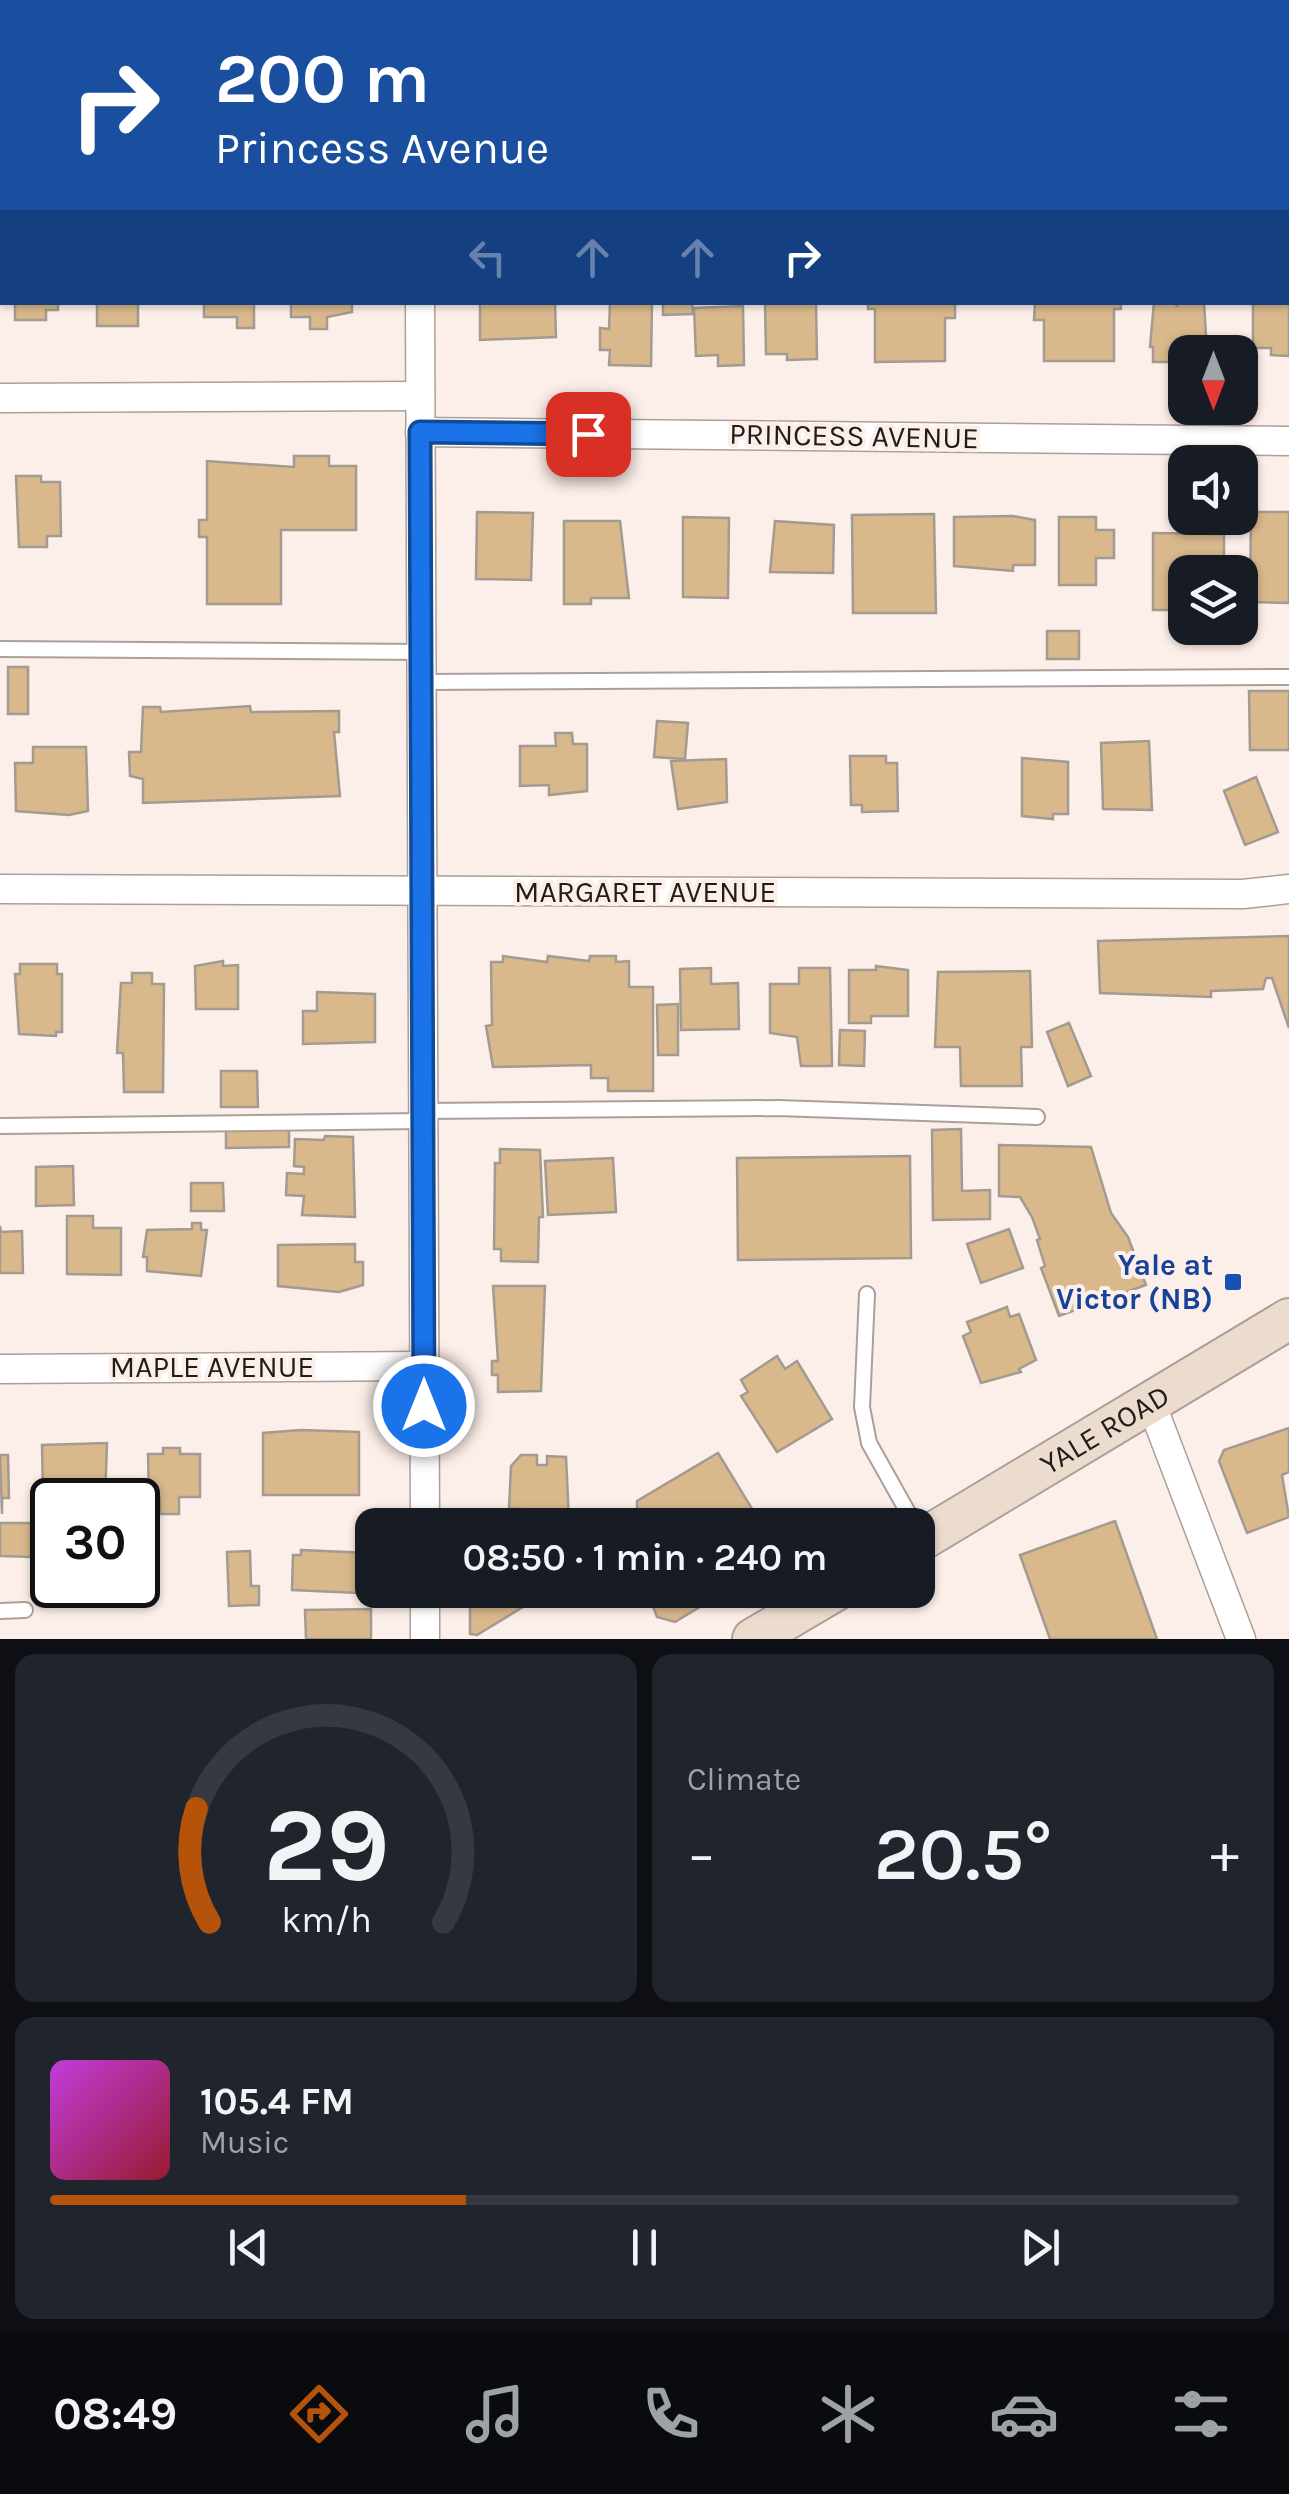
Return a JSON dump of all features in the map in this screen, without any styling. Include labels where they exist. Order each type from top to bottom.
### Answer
[{"type":"main road","name":"YALE ROAD","points":[[935,1525],[1151,1404],[1289,1319]]},
{"type":"main road","points":[[754,1639],[806,1608]]},
{"type":"street","points":[[420,305],[424,1508]]},
{"type":"street","points":[[0,398],[419,396]]},
{"type":"street","name":"PRINCESS AVENUE","points":[[420,432],[1289,440]]},
{"type":"street","name":"MARGARET AVENUE","points":[[0,889],[1243,894],[1289,889]]},
{"type":"street","name":"MAPLE AVENUE","points":[[0,1369],[424,1366]]},
{"type":"street","points":[[1151,1404],[1240,1639]]},
{"type":"street","points":[[425,1608],[425,1639]]},
{"type":"lane","points":[[0,649],[424,652]]},
{"type":"lane","points":[[424,682],[1289,677]]},
{"type":"lane","points":[[0,1126],[778,1108],[1036,1117]]},
{"type":"lane","points":[[867,1294],[862,1407],[869,1444],[904,1508]]},
{"type":"lane","points":[[0,1610],[25,1610]]},
{"type":"building","points":[[15,305],[58,305],[58,310],[46,310],[46,320],[15,320]]},
{"type":"building","points":[[97,305],[138,305],[138,326],[97,326]]},
{"type":"building","points":[[204,305],[254,305],[254,328],[237,328],[237,317],[204,317]]},
{"type":"building","points":[[291,305],[352,305],[352,312],[327,317],[327,329],[310,329],[310,317],[291,317]]},
{"type":"building","points":[[480,305],[555,305],[556,337],[480,340]]},
{"type":"building","points":[[610,305],[652,305],[651,366],[609,365],[610,350],[600,350],[600,328],[609,329]]},
{"type":"building","points":[[663,305],[692,305],[693,314],[663,315]]},
{"type":"building","points":[[765,305],[816,305],[817,359],[787,360],[787,354],[766,354]]},
{"type":"building","points":[[868,305],[955,305],[955,318],[945,318],[945,361],[875,362],[875,309],[868,309]]},
{"type":"building","points":[[1035,305],[1121,305],[1121,309],[1114,309],[1114,361],[1044,361],[1044,320],[1034,320]]},
{"type":"building","points":[[1154,305],[1204,305],[1206,335],[1168,335],[1168,362],[1153,362]]},
{"type":"building","points":[[1253,305],[1289,305],[1289,356],[1271,355],[1271,348],[1258,348],[1258,335],[1253,335]]},
{"type":"building","points":[[743,306],[744,365],[718,366],[718,355],[696,356],[694,308]]},
{"type":"building","points":[[294,456],[329,456],[329,466],[356,466],[356,530],[281,530],[281,604],[207,604],[207,537],[199,537],[199,520],[207,520],[207,461],[294,467]]},
{"type":"building","points":[[16,476],[41,476],[41,482],[60,482],[61,536],[47,536],[47,547],[19,547]]},
{"type":"building","points":[[477,512],[533,513],[531,580],[476,579]]},
{"type":"building","points":[[1258,512],[1289,512],[1289,603],[1258,602],[1258,555],[1251,555],[1251,535],[1258,535]]},
{"type":"building","points":[[934,514],[936,613],[853,613],[852,515]]},
{"type":"building","points":[[1013,516],[1035,520],[1035,565],[1013,565],[1013,571],[954,566],[954,517]]},
{"type":"building","points":[[683,517],[729,518],[728,598],[683,597]]},
{"type":"building","points":[[1059,517],[1096,517],[1096,530],[1114,530],[1114,558],[1096,558],[1096,585],[1059,585]]},
{"type":"building","points":[[564,521],[620,521],[629,598],[591,598],[591,604],[564,604]]},
{"type":"building","points":[[775,521],[834,525],[833,573],[770,572]]},
{"type":"building","points":[[1153,533],[1224,535],[1224,555],[1168,555],[1168,610],[1153,610]]},
{"type":"building","points":[[1047,631],[1079,631],[1079,659],[1047,659]]},
{"type":"building","points":[[8,667],[28,667],[28,714],[8,714]]},
{"type":"building","points":[[1249,691],[1289,691],[1289,750],[1250,750]]},
{"type":"building","points":[[250,706],[251,712],[339,711],[339,732],[334,732],[340,796],[143,803],[143,779],[130,776],[129,752],[141,752],[143,707],[160,707],[161,712]]},
{"type":"building","points":[[657,721],[688,723],[685,759],[654,757]]},
{"type":"building","points":[[555,733],[572,733],[573,744],[587,744],[587,791],[549,795],[549,785],[520,786],[520,746],[556,746]]},
{"type":"building","points":[[1149,741],[1152,810],[1103,809],[1101,743]]},
{"type":"building","points":[[33,747],[86,747],[88,811],[69,815],[16,811],[15,763],[33,763]]},
{"type":"building","points":[[850,756],[886,756],[886,763],[897,763],[898,811],[862,812],[862,805],[851,805]]},
{"type":"building","points":[[1022,758],[1068,762],[1068,814],[1053,814],[1053,819],[1022,816]]},
{"type":"building","points":[[726,759],[727,802],[678,809],[671,761]]},
{"type":"building","points":[[1256,777],[1278,832],[1245,845],[1224,791]]},
{"type":"building","points":[[1289,936],[1289,1028],[1272,978],[1266,978],[1263,989],[1211,991],[1211,997],[1100,993],[1098,941]]},
{"type":"building","points":[[503,956],[547,962],[548,956],[589,961],[590,956],[616,956],[616,962],[629,961],[629,987],[653,987],[653,1091],[608,1091],[608,1078],[591,1078],[591,1065],[493,1067],[486,1026],[492,1025],[491,962],[503,962]]},
{"type":"building","points":[[223,961],[223,966],[238,965],[238,1009],[196,1009],[195,966]]},
{"type":"building","points":[[20,964],[57,964],[57,974],[62,974],[62,1032],[56,1032],[56,1036],[19,1034],[15,974],[20,974]]},
{"type":"building","points":[[876,966],[908,970],[908,1016],[871,1016],[871,1023],[849,1023],[849,970],[876,970]]},
{"type":"building","points":[[711,968],[711,984],[738,983],[739,1029],[681,1030],[680,969]]},
{"type":"building","points":[[799,968],[830,968],[832,1066],[801,1066],[797,1037],[770,1033],[770,984],[799,984]]},
{"type":"building","points":[[1030,971],[1032,1047],[1021,1047],[1022,1086],[961,1086],[960,1047],[935,1047],[938,972]]},
{"type":"building","points":[[132,973],[152,973],[152,984],[164,984],[163,1092],[124,1092],[123,1053],[117,1053],[121,983],[132,983]]},
{"type":"building","points":[[317,992],[375,994],[375,1042],[303,1044],[303,1011],[317,1011]]},
{"type":"building","points":[[678,1004],[678,1055],[658,1055],[657,1005]]},
{"type":"building","points":[[1069,1023],[1091,1076],[1068,1086],[1047,1032]]},
{"type":"building","points":[[840,1030],[865,1031],[864,1066],[839,1065]]},
{"type":"building","points":[[221,1071],[257,1071],[258,1107],[221,1107]]},
{"type":"building","points":[[289,1123],[289,1147],[226,1148],[226,1124]]},
{"type":"building","points":[[961,1129],[962,1191],[990,1190],[990,1219],[933,1220],[932,1130]]},
{"type":"building","points":[[325,1136],[353,1137],[355,1217],[302,1215],[304,1196],[286,1195],[287,1173],[304,1174],[304,1167],[294,1166],[295,1139],[324,1140]]},
{"type":"building","points":[[999,1145],[1091,1147],[1111,1213],[1128,1237],[1146,1285],[1059,1316],[1041,1268],[1045,1266],[1032,1217],[1020,1197],[999,1196]]},
{"type":"building","points":[[500,1149],[540,1150],[543,1217],[539,1217],[538,1262],[501,1261],[501,1249],[494,1249],[495,1163],[500,1163]]},
{"type":"building","points":[[910,1156],[911,1258],[738,1260],[737,1158]]},
{"type":"building","points":[[613,1158],[616,1212],[548,1215],[545,1161]]},
{"type":"building","points":[[73,1166],[74,1205],[36,1206],[36,1167]]},
{"type":"building","points":[[191,1183],[223,1183],[224,1211],[191,1211]]},
{"type":"building","points":[[67,1216],[93,1216],[93,1228],[121,1228],[121,1275],[67,1274]]},
{"type":"building","points":[[192,1223],[201,1223],[201,1230],[207,1230],[201,1276],[147,1271],[147,1257],[143,1257],[147,1230],[192,1229]]},
{"type":"building","points":[[0,1226],[1,1232],[22,1231],[23,1273],[0,1273]]},
{"type":"building","points":[[1009,1229],[1023,1268],[981,1283],[967,1244]]},
{"type":"building","points":[[355,1244],[355,1262],[363,1262],[363,1285],[339,1292],[278,1286],[278,1245]]},
{"type":"building","points":[[493,1286],[545,1286],[541,1391],[498,1392],[498,1375],[492,1375],[492,1361],[498,1361]]},
{"type":"building","points":[[1007,1307],[1010,1317],[1019,1314],[1036,1360],[1019,1369],[1021,1372],[981,1383],[963,1336],[971,1332],[967,1322]]},
{"type":"building","points":[[777,1356],[785,1369],[797,1361],[832,1419],[777,1452],[741,1396],[748,1392],[741,1380]]},
{"type":"building","points":[[1289,1428],[1289,1472],[1282,1475],[1289,1517],[1247,1533],[1219,1461],[1224,1450]]},
{"type":"building","points":[[359,1432],[359,1495],[263,1495],[263,1433]]},
{"type":"building","points":[[107,1443],[106,1478],[43,1478],[42,1445]]},
{"type":"building","points":[[163,1448],[180,1448],[180,1454],[200,1454],[200,1497],[179,1497],[179,1514],[160,1514],[160,1478],[149,1478],[148,1454],[163,1454]]},
{"type":"building","points":[[718,1453],[752,1508],[637,1508],[637,1501]]},
{"type":"building","points":[[0,1455],[8,1455],[9,1498],[2,1498],[2,1514]]},
{"type":"building","points":[[521,1455],[537,1455],[537,1465],[547,1465],[547,1456],[566,1457],[568,1508],[509,1508],[511,1466]]},
{"type":"building","points":[[1115,1521],[1157,1639],[1050,1639],[1020,1555]]},
{"type":"building","points":[[0,1523],[30,1523],[30,1557],[0,1556]]},
{"type":"building","points":[[301,1550],[355,1552],[355,1593],[292,1590],[293,1555],[301,1555]]},
{"type":"building","points":[[250,1551],[251,1586],[259,1586],[259,1605],[229,1606],[227,1552]]},
{"type":"building","points":[[470,1608],[521,1608],[477,1635],[470,1634]]},
{"type":"building","points":[[654,1608],[698,1608],[675,1622],[657,1617]]},
{"type":"building","points":[[371,1609],[371,1639],[306,1639],[305,1610]]},
{"type":"place","name":"Yale at Victor (NB)","points":[[1233,1282]]},
{"type":"route","points":[[424,1406],[424,652],[420,432],[588,434]]}]
